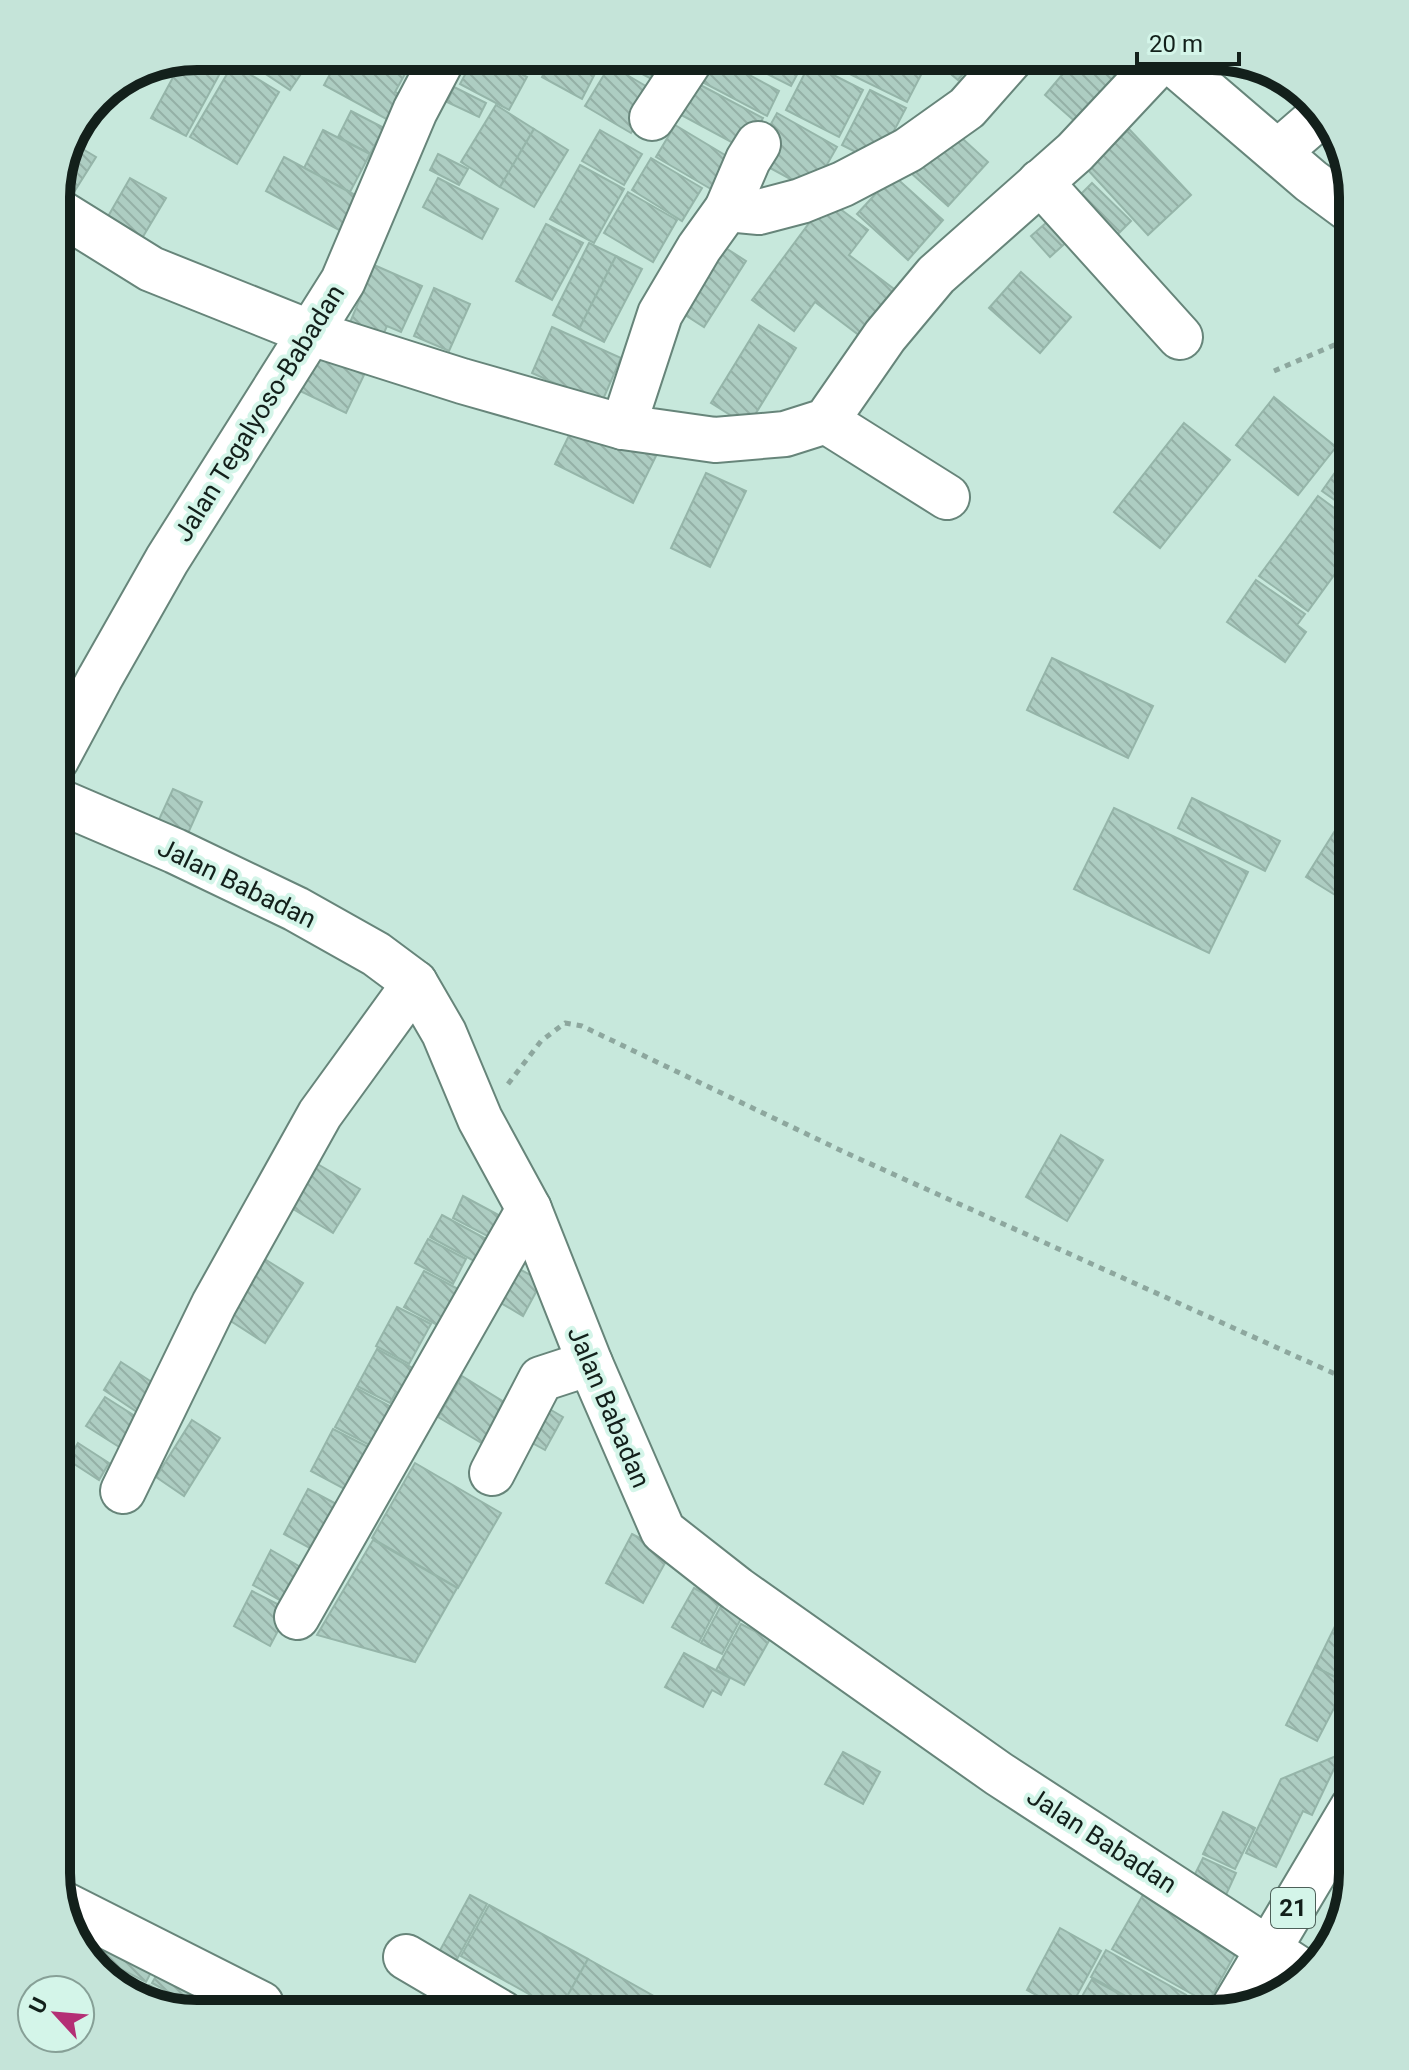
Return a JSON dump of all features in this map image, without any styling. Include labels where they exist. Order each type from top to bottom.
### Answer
[{"type":"main road","name":"Jalan Tegalyoso-Babadan","points":[[70,734],[167,560],[343,281],[415,111],[437,70]]},
{"type":"main road","points":[[652,118],[684,70]]},
{"type":"main road","points":[[727,209],[759,212],[801,201],[843,184],[908,150],[967,108],[1001,70]]},
{"type":"main road","points":[[70,219],[151,269],[311,333],[462,381],[623,427],[715,440],[785,434],[826,421],[885,336],[936,275],[1075,152],[1152,70]]},
{"type":"main road","points":[[1181,70],[1339,202]]},
{"type":"main road","points":[[1278,152],[1314,121]]},
{"type":"main road","points":[[623,427],[660,314],[699,248],[727,209],[758,144]]},
{"type":"main road","points":[[1040,182],[1180,337]]},
{"type":"main road","points":[[826,421],[947,497]]},
{"type":"main road","name":"Jalan Babadan","points":[[70,806],[175,851],[296,909],[376,954],[415,983],[444,1033],[480,1119],[529,1209],[590,1363],[663,1531],[737,1589],[999,1774],[1297,1967]]},
{"type":"main road","points":[[123,1491],[214,1304],[320,1114],[415,983]]},
{"type":"main road","points":[[297,1617],[529,1209]]},
{"type":"main road","points":[[492,1473],[541,1379],[590,1363]]},
{"type":"main road","name":"21","points":[[1240,1997],[1339,1830]]},
{"type":"main road","points":[[76,1910],[253,2000]]},
{"type":"main road","points":[[406,1957],[479,2000]]},
{"type":"path","points":[[1274,371],[1339,343]]},
{"type":"path","points":[[480,1119],[541,1041],[565,1023],[582,1026],[871,1164],[1339,1376]]},
{"type":"building","points":[[222,70],[186,136],[151,118],[176,72]]},
{"type":"building","points":[[229,70],[243,70],[279,92],[237,164],[190,137]]},
{"type":"building","points":[[260,70],[304,70],[290,90]]},
{"type":"building","points":[[332,70],[407,70],[395,92],[415,102],[401,127],[324,85]]},
{"type":"building","points":[[468,70],[514,70],[527,77],[509,110],[460,84]]},
{"type":"building","points":[[546,70],[597,70],[582,99],[542,77]]},
{"type":"building","points":[[607,70],[619,70],[656,92],[631,133],[585,106]]},
{"type":"building","points":[[635,70],[660,70],[655,81]]},
{"type":"building","points":[[696,70],[740,70],[779,91],[767,116],[689,75]]},
{"type":"building","points":[[764,70],[800,70],[791,86]]},
{"type":"building","points":[[806,70],[824,70],[863,90],[839,137],[786,110]]},
{"type":"building","points":[[841,70],[916,70],[922,73],[907,102]]},
{"type":"building","points":[[946,70],[966,70],[958,80]]},
{"type":"building","points":[[1066,70],[1108,70],[1118,79],[1078,124],[1045,95]]},
{"type":"building","points":[[691,80],[763,118],[746,150],[674,111]]},
{"type":"building","points":[[454,87],[486,103],[479,117],[447,102]]},
{"type":"building","points":[[870,90],[906,108],[877,163],[842,145]]},
{"type":"building","points":[[496,105],[534,129],[500,187],[461,162]]},
{"type":"building","points":[[351,111],[384,128],[370,154],[338,137]]},
{"type":"building","points":[[777,113],[837,147],[812,191],[752,158]]},
{"type":"building","points":[[675,125],[735,161],[716,192],[656,157]]},
{"type":"building","points":[[534,129],[568,150],[534,207],[500,187]]},
{"type":"building","points":[[952,129],[988,162],[948,206],[912,174]]},
{"type":"building","points":[[1129,129],[1191,195],[1148,235],[1087,169]]},
{"type":"building","points":[[323,130],[370,154],[350,192],[304,168]]},
{"type":"building","points":[[600,130],[642,154],[624,185],[582,161]]},
{"type":"building","points":[[80,148],[96,157],[71,197],[74,164]]},
{"type":"building","points":[[438,154],[468,169],[459,185],[430,170]]},
{"type":"building","points":[[284,157],[372,204],[354,238],[266,191]]},
{"type":"building","points":[[651,158],[702,188],[682,221],[632,190]]},
{"type":"building","points":[[580,165],[624,189],[594,243],[550,219]]},
{"type":"building","points":[[893,175],[943,220],[908,260],[857,214]]},
{"type":"building","points":[[130,178],[166,198],[141,240],[106,220]]},
{"type":"building","points":[[438,178],[498,209],[482,239],[423,207]]},
{"type":"building","points":[[1092,183],[1131,221],[1112,240],[1074,201]]},
{"type":"building","points":[[628,192],[677,220],[653,262],[604,233]]},
{"type":"building","points":[[827,199],[868,230],[849,255],[898,292],[864,339],[815,302],[794,331],[752,300]]},
{"type":"building","points":[[1063,208],[1081,229],[1050,257],[1031,236]]},
{"type":"building","points":[[546,224],[583,243],[552,300],[516,281]]},
{"type":"building","points":[[710,238],[746,261],[704,327],[668,304]]},
{"type":"building","points":[[589,243],[616,256],[579,329],[553,315]]},
{"type":"building","points":[[616,256],[642,269],[604,342],[579,329]]},
{"type":"building","points":[[374,265],[422,286],[401,332],[387,326],[378,346],[346,332]]},
{"type":"building","points":[[1021,272],[1071,317],[1040,353],[989,308]]},
{"type":"building","points":[[434,288],[470,304],[449,351],[414,336]]},
{"type":"building","points":[[759,325],[796,348],[748,426],[711,403]]},
{"type":"building","points":[[552,327],[621,358],[601,404],[532,373]]},
{"type":"building","points":[[314,351],[364,375],[346,413],[296,389]]},
{"type":"building","points":[[1274,397],[1336,447],[1298,495],[1236,445]]},
{"type":"building","points":[[578,417],[656,456],[633,503],[555,464]]},
{"type":"building","points":[[1184,423],[1230,460],[1160,548],[1114,512]]},
{"type":"building","points":[[1339,467],[1339,503],[1322,491]]},
{"type":"building","points":[[706,473],[746,491],[710,567],[671,548]]},
{"type":"building","points":[[1318,496],[1339,512],[1339,568],[1308,611],[1259,576]]},
{"type":"building","points":[[1256,580],[1305,614],[1297,625],[1306,632],[1285,662],[1227,622]]},
{"type":"building","points":[[1052,658],[1153,706],[1128,758],[1027,710]]},
{"type":"building","points":[[173,789],[202,802],[185,840],[156,826]]},
{"type":"building","points":[[1192,798],[1280,841],[1265,871],[1178,828]]},
{"type":"building","points":[[1114,808],[1248,872],[1209,953],[1074,889]]},
{"type":"building","points":[[1339,824],[1339,897],[1306,877]]},
{"type":"building","points":[[1061,1135],[1103,1160],[1067,1221],[1026,1197]]},
{"type":"building","points":[[309,1159],[360,1189],[333,1233],[283,1203]]},
{"type":"building","points":[[463,1196],[504,1218],[493,1239],[453,1218]]},
{"type":"building","points":[[442,1215],[486,1239],[474,1261],[430,1237]]},
{"type":"building","points":[[428,1239],[466,1259],[453,1284],[415,1263]]},
{"type":"building","points":[[263,1258],[303,1283],[265,1343],[226,1318]]},
{"type":"building","points":[[519,1269],[542,1281],[523,1316],[501,1303]]},
{"type":"building","points":[[424,1271],[458,1289],[439,1326],[404,1307]]},
{"type":"building","points":[[397,1307],[431,1324],[409,1364],[376,1346]]},
{"type":"building","points":[[377,1349],[418,1371],[405,1397],[396,1392],[390,1403],[357,1386]]},
{"type":"building","points":[[121,1362],[161,1388],[143,1416],[104,1390]]},
{"type":"building","points":[[462,1376],[512,1407],[488,1447],[438,1417]]},
{"type":"building","points":[[356,1388],[395,1409],[375,1448],[335,1427]]},
{"type":"building","points":[[105,1397],[146,1423],[127,1452],[86,1426]]},
{"type":"building","points":[[546,1407],[563,1417],[545,1450],[527,1440]]},
{"type":"building","points":[[192,1420],[220,1438],[184,1496],[156,1477]]},
{"type":"building","points":[[333,1429],[372,1449],[350,1492],[311,1471]]},
{"type":"building","points":[[78,1443],[109,1463],[99,1480],[70,1461]]},
{"type":"building","points":[[415,1463],[501,1513],[458,1588],[372,1538]]},
{"type":"building","points":[[308,1489],[342,1507],[317,1552],[284,1534]]},
{"type":"building","points":[[632,1534],[670,1554],[643,1603],[606,1583]]},
{"type":"building","points":[[373,1540],[457,1588],[415,1662],[317,1635]]},
{"type":"building","points":[[271,1550],[311,1573],[292,1607],[253,1585]]},
{"type":"building","points":[[694,1588],[720,1602],[699,1642],[672,1627]]},
{"type":"building","points":[[252,1591],[289,1610],[270,1646],[234,1626]]},
{"type":"building","points":[[722,1604],[743,1615],[722,1654],[701,1643]]},
{"type":"building","points":[[1339,1618],[1339,1679],[1315,1667]]},
{"type":"building","points":[[741,1624],[770,1639],[744,1685],[716,1670]]},
{"type":"building","points":[[684,1653],[730,1678],[721,1695],[712,1690],[703,1707],[665,1687]]},
{"type":"building","points":[[1315,1667],[1339,1679],[1339,1698],[1317,1741],[1286,1725]]},
{"type":"building","points":[[843,1752],[880,1772],[863,1804],[825,1784]]},
{"type":"building","points":[[1339,1755],[1312,1815],[1303,1811],[1276,1867],[1246,1853],[1281,1779]]},
{"type":"building","points":[[1223,1812],[1255,1828],[1235,1869],[1203,1854]]},
{"type":"building","points":[[1203,1858],[1236,1873],[1220,1908],[1186,1892]]},
{"type":"building","points":[[1144,1893],[1239,1947],[1210,2000],[1203,2000],[1112,1949]]},
{"type":"building","points":[[470,1895],[487,1904],[449,1974],[432,1965]]},
{"type":"building","points":[[489,1905],[588,1959],[565,2000],[539,2000],[461,1956]]},
{"type":"building","points":[[1060,1928],[1101,1951],[1074,2000],[1046,2000],[1027,1990]]},
{"type":"building","points":[[86,1935],[100,1939],[95,1949]]},
{"type":"building","points":[[106,1935],[157,1961],[146,1982],[106,1961],[97,1952]]},
{"type":"building","points":[[1106,1950],[1186,1995],[1183,2000],[1133,2000],[1091,1977]]},
{"type":"building","points":[[588,1959],[661,2000],[565,2000]]},
{"type":"building","points":[[161,1967],[203,1989],[197,2000],[189,2000],[152,1983]]},
{"type":"building","points":[[1092,1979],[1130,2000],[1085,2000],[1081,1998]]},
{"type":"building","points":[[149,1985],[172,1997],[164,1996],[147,1989]]},
{"type":"building","points":[[211,1991],[220,2000],[206,2000]]},
{"type":"building","points":[[426,1993],[439,2000],[423,2000]]}]
